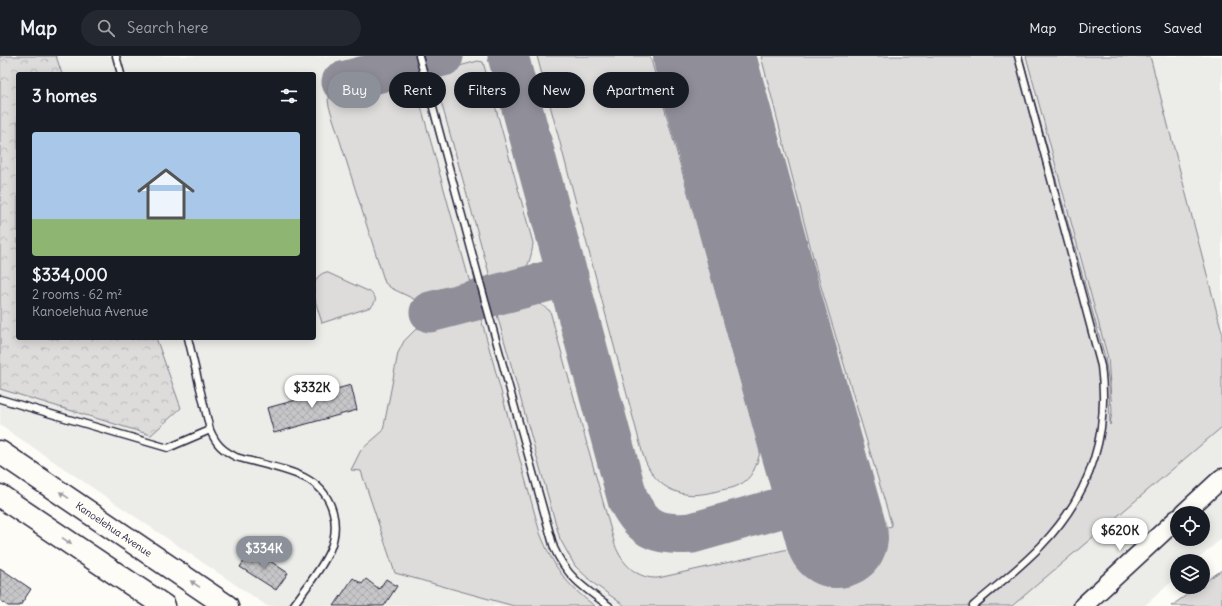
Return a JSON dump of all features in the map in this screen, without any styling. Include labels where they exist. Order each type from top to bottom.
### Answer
[{"type":"highway","name":"Kanoelehua Avenue","points":[[0,452],[227,606]]},
{"type":"highway","points":[[0,496],[164,606]]},
{"type":"street","points":[[1192,506],[1222,478]]},
{"type":"street","points":[[1083,606],[1170,525]]},
{"type":"lane","points":[[116,56],[120,72]]},
{"type":"lane","points":[[419,56],[498,351],[554,548],[562,565],[574,579],[610,606]]},
{"type":"lane","points":[[973,606],[1040,547],[1071,510],[1086,482],[1095,457],[1101,434],[1103,413],[1104,387],[1101,366],[1018,56]]},
{"type":"lane","points":[[188,340],[210,430],[216,443],[225,452],[236,457],[309,479],[327,496],[334,515],[335,535],[329,552],[293,606]]},
{"type":"lane","points":[[0,399],[168,448],[210,430]]},
{"type":"shaded area","points":[[0,56],[1222,56],[1222,538],[1204,554],[1170,554],[1170,583],[1144,606],[267,606],[0,425]]},
{"type":"green space","points":[[0,56],[56,56],[61,72],[16,72],[16,340],[157,340],[181,408],[151,435],[0,389]]},
{"type":"green space","points":[[537,56],[650,56],[654,72],[593,72],[593,108],[664,108],[760,452],[751,475],[737,486],[694,495],[681,493],[663,485],[647,465],[643,455],[551,108],[585,108],[585,72],[541,72]]},
{"type":"green space","points":[[761,56],[1022,56],[1105,357],[1109,384],[1110,425],[1112,411],[1108,358],[1026,56],[1150,56],[1222,332],[1222,427],[1012,606],[625,606],[593,583],[575,566],[560,539],[494,304],[517,300],[530,300],[550,311],[615,545],[626,564],[637,573],[650,578],[658,578],[892,526],[819,280]]},
{"type":"green space","points":[[478,61],[483,62],[486,72],[454,72],[454,108],[496,108],[533,243],[532,253],[527,267],[517,278],[492,284],[443,108],[446,108],[446,72],[437,72]]},
{"type":"green space","points":[[389,85],[389,108],[421,108],[472,290],[442,299],[418,301],[391,288],[385,283],[330,108],[381,108],[381,87]]},
{"type":"green space","points":[[326,272],[370,292],[375,297],[374,303],[371,307],[322,323],[316,302],[316,281],[319,276]]},
{"type":"green space","points":[[479,311],[540,533],[555,565],[568,582],[595,606],[514,606],[395,573],[361,471],[351,470],[361,450],[383,431],[398,353],[404,341],[415,330],[428,323]]},
{"type":"green space","points":[[1222,570],[1222,606],[1171,606],[1188,594],[1210,594],[1210,578]]},
{"type":"building","points":[[351,385],[357,410],[274,433],[267,408]]},
{"type":"building","points":[[252,549],[288,573],[276,590],[240,567]]},
{"type":"building","points":[[0,568],[31,589],[20,606],[8,606],[0,600]]},
{"type":"building","points":[[353,578],[362,584],[366,579],[379,589],[386,579],[397,586],[384,606],[334,606]]},
{"type":"taxiway","points":[[381,72],[443,56]]},
{"type":"taxiway","points":[[508,56],[628,500],[634,510],[640,518],[653,529],[661,532],[680,534],[692,533],[826,495]]},
{"type":"taxiway","points":[[430,312],[568,276]]},
{"type":"runway","points":[[704,56],[837,537]]}]
